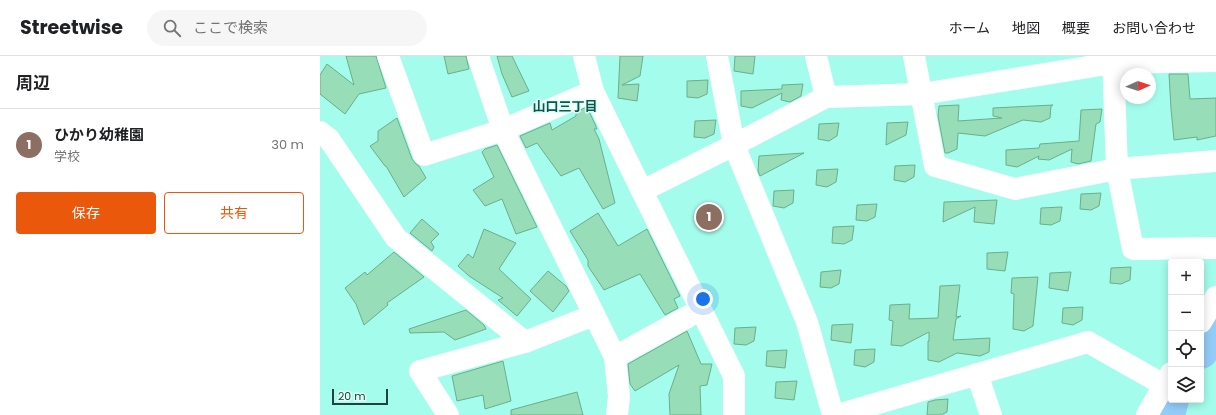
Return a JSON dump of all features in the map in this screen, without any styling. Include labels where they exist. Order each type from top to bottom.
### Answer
[{"type":"street","points":[[388,56],[424,155],[503,130],[594,91]]},
{"type":"street","points":[[478,56],[503,130],[615,357],[619,397],[617,415]]},
{"type":"street","points":[[584,56],[594,91],[700,310],[734,376],[734,415]]},
{"type":"street","points":[[717,56],[734,146],[807,322],[833,415]]},
{"type":"street","points":[[816,56],[826,97]]},
{"type":"street","points":[[914,56],[935,166],[1015,189],[1117,169],[1216,161]]},
{"type":"street","points":[[642,191],[734,146],[826,97],[922,94],[1113,59],[1216,61]]},
{"type":"street","points":[[1113,59],[1117,169],[1133,249],[1216,248]]},
{"type":"street","points":[[320,132],[330,139],[396,238],[525,342]]},
{"type":"street","points":[[1204,317],[1216,297]]},
{"type":"street","points":[[615,357],[700,310]]},
{"type":"street","points":[[448,415],[420,371],[525,342],[594,315]]},
{"type":"street","points":[[838,415],[1088,342],[1167,379],[1147,415]]},
{"type":"street","points":[[977,374],[991,415]]},
{"type":"building","points":[[346,56],[376,56],[386,88],[359,94],[345,114],[320,94],[320,75],[327,64],[354,85]]},
{"type":"building","points":[[444,56],[466,56],[469,69],[448,74]]},
{"type":"building","points":[[497,56],[512,56],[529,91],[512,97],[502,74]]},
{"type":"building","points":[[620,56],[643,56],[640,76],[622,85],[639,84],[637,101],[618,98]]},
{"type":"building","points":[[735,56],[755,56],[753,74],[734,71]]},
{"type":"building","points":[[1169,74],[1188,74],[1190,99],[1216,98],[1216,136],[1197,140],[1197,137],[1174,140]]},
{"type":"building","points":[[708,80],[707,94],[698,98],[687,97],[687,81]]},
{"type":"building","points":[[803,84],[801,96],[790,102],[781,100],[782,93],[752,108],[741,106],[741,91],[782,89],[782,85]]},
{"type":"building","points":[[959,105],[958,121],[1002,118],[993,116],[993,108],[1053,105],[1051,106],[1050,118],[1041,122],[1023,120],[985,136],[958,133],[957,149],[945,153],[938,116],[939,106]]},
{"type":"building","points":[[587,107],[597,129],[594,129],[599,139],[615,203],[603,209],[579,168],[561,176],[537,143],[526,148],[520,136],[550,123],[552,130],[576,116],[576,112]]},
{"type":"building","points":[[1102,109],[1100,122],[1096,124],[1091,161],[1078,164],[1071,162],[1072,149],[1049,160],[1038,159],[1039,156],[1017,167],[1006,165],[1006,150],[1039,148],[1040,144],[1079,141],[1081,110]]},
{"type":"building","points":[[397,118],[412,159],[419,166],[426,178],[404,197],[386,166],[370,146],[378,141],[378,131]]},
{"type":"building","points":[[716,120],[714,134],[705,138],[694,137],[695,121]]},
{"type":"building","points":[[908,122],[906,135],[886,145],[887,123]]},
{"type":"building","points":[[839,123],[837,136],[829,141],[818,139],[819,124]]},
{"type":"building","points":[[497,145],[537,227],[516,234],[502,199],[485,206],[473,190],[494,177],[482,152],[485,149]]},
{"type":"building","points":[[804,153],[760,176],[758,171],[759,156]]},
{"type":"building","points":[[915,165],[914,177],[905,182],[894,180],[895,166]]},
{"type":"building","points":[[838,169],[836,182],[827,187],[816,185],[817,170]]},
{"type":"building","points":[[794,190],[793,203],[784,208],[773,206],[774,191]]},
{"type":"building","points":[[1101,193],[1099,206],[1091,210],[1080,209],[1081,194]]},
{"type":"building","points":[[997,200],[994,224],[974,222],[975,207],[943,222],[944,202]]},
{"type":"building","points":[[877,204],[875,217],[867,221],[856,220],[857,205]]},
{"type":"building","points":[[1062,207],[1060,221],[1051,225],[1040,224],[1041,208]]},
{"type":"building","points":[[598,213],[618,246],[647,229],[680,296],[674,299],[678,308],[665,315],[640,274],[604,290],[588,266],[588,260],[570,231]]},
{"type":"building","points":[[422,219],[439,234],[431,242],[434,247],[432,251],[410,233]]},
{"type":"building","points":[[854,226],[852,240],[844,244],[832,243],[833,227]]},
{"type":"building","points":[[484,229],[516,243],[499,269],[531,299],[517,316],[498,300],[503,298],[469,276],[458,266],[468,254],[473,258]]},
{"type":"building","points":[[394,252],[424,277],[387,303],[388,305],[364,325],[356,304],[345,288],[365,272],[367,275]]},
{"type":"building","points":[[1008,252],[1005,271],[987,269],[987,253]]},
{"type":"building","points":[[1131,267],[1130,280],[1121,284],[1110,283],[1111,268]]},
{"type":"building","points":[[841,270],[839,284],[831,288],[820,287],[821,272]]},
{"type":"building","points":[[548,271],[566,286],[569,291],[553,312],[530,291]]},
{"type":"building","points":[[1071,272],[1068,291],[1049,288],[1050,273]]},
{"type":"building","points":[[1038,277],[1033,326],[1024,331],[1013,329],[1014,294],[1011,293],[1012,278]]},
{"type":"building","points":[[960,285],[956,317],[961,316],[956,319],[953,340],[990,338],[989,352],[980,356],[957,353],[939,362],[928,360],[929,332],[902,346],[891,345],[893,321],[889,320],[890,305],[910,304],[909,319],[938,318],[940,286]]},
{"type":"building","points":[[1083,307],[1082,320],[1073,325],[1062,323],[1063,308]]},
{"type":"building","points":[[466,310],[484,325],[486,329],[455,340],[444,332],[410,333],[409,329]]},
{"type":"building","points":[[853,324],[851,343],[831,340],[832,325]]},
{"type":"building","points":[[756,327],[754,341],[746,345],[734,344],[735,328]]},
{"type":"building","points":[[687,331],[701,364],[712,364],[707,385],[700,386],[701,415],[670,415],[669,394],[679,365],[635,391],[630,384],[628,364]]},
{"type":"building","points":[[875,349],[874,362],[865,367],[854,365],[855,350]]},
{"type":"building","points":[[787,350],[785,368],[766,366],[767,351]]},
{"type":"building","points":[[503,361],[511,401],[485,409],[483,395],[457,401],[452,376]]},
{"type":"building","points":[[797,381],[794,400],[775,398],[776,382]]},
{"type":"building","points":[[577,392],[583,415],[511,415],[511,410]]},
{"type":"building","points":[[948,399],[947,412],[941,415],[927,415],[928,402]]},
{"type":"waterway","points":[[1204,347],[1216,325]]},
{"type":"waterway","points":[[1168,415],[1171,403]]},
{"type":"place","name":"ひかり幼稚園","points":[[709,217]]},
{"type":"district","name":"山口三丁目","points":[[565,106]]}]
